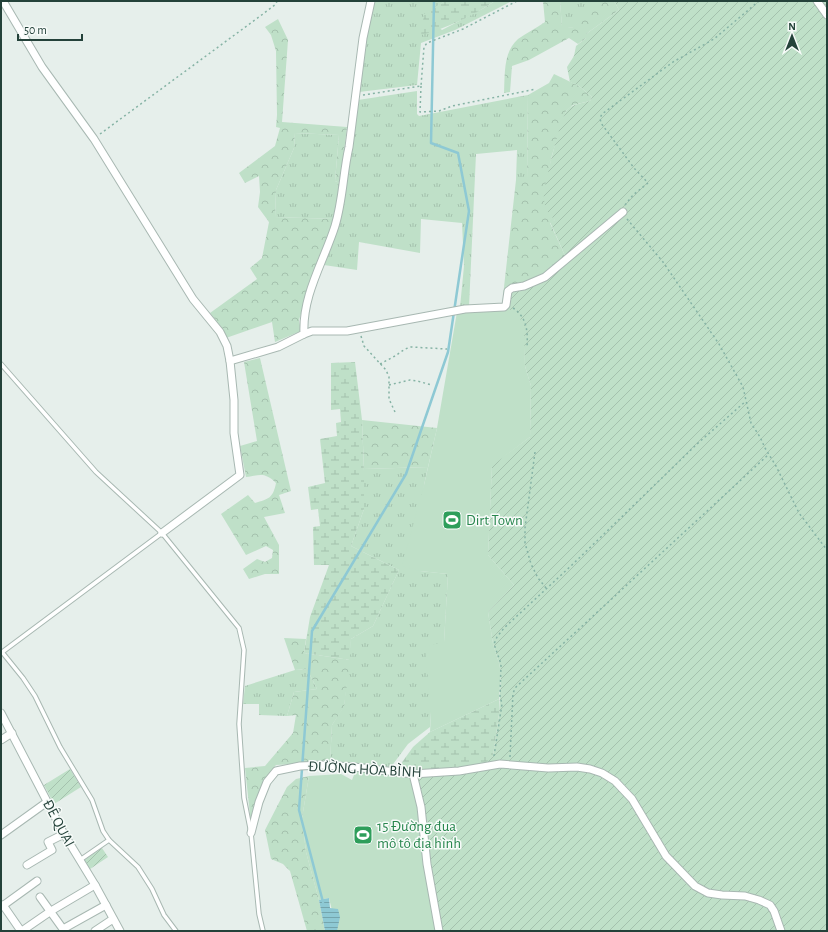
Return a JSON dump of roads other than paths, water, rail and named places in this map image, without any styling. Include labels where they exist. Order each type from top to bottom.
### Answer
[{"type":"street","points":[[3,1],[42,67],[94,139],[193,299],[220,332],[227,346],[234,400],[234,433],[240,476],[162,534]]},
{"type":"street","points":[[304,334],[303,322],[306,306],[314,279],[336,224],[349,147],[363,38],[371,1]]},
{"type":"street","points":[[817,1],[827,15]]},
{"type":"street","points":[[230,361],[278,347],[304,334],[312,332],[335,332],[460,310],[504,307],[506,305],[508,291],[512,288],[524,286],[545,277],[623,212]]},
{"type":"street","name":"ĐÊ QUAI","points":[[1,713],[64,834],[106,904],[120,931]]},
{"type":"street","points":[[1,740],[12,733]]},
{"type":"street","name":"ĐƯỜNG HÒA BÌNH","points":[[251,833],[259,802],[267,782],[276,771],[300,766],[322,765],[354,767],[413,774],[460,771],[492,764],[509,764],[548,768],[577,767],[602,773],[614,781],[632,799],[666,856],[695,886],[708,893],[745,896],[770,905],[774,911],[781,931]]},
{"type":"street","points":[[413,774],[421,807],[427,864],[439,931]]},
{"type":"street","points":[[1,835],[47,802]]},
{"type":"street","points":[[28,865],[52,850],[48,842],[64,834]]},
{"type":"street","points":[[37,881],[2,906],[22,931],[51,911],[95,885]]},
{"type":"street","points":[[40,897],[63,929],[106,904]]},
{"type":"street","points":[[95,931],[114,919]]},
{"type":"lane","points":[[1,364],[96,472],[162,534],[239,628],[244,650],[239,724],[244,798],[251,833],[263,931]]},
{"type":"lane","points":[[162,534],[1,652],[23,678],[35,696],[60,747],[92,800],[103,831],[109,840],[138,867],[152,889],[164,916],[176,931]]},
{"type":"lane","points":[[80,860],[109,840]]},
{"type":"water","points":[[329,898],[330,908],[338,909],[340,917],[337,931],[325,931],[319,900]]},
{"type":"waterway","points":[[323,902],[299,810],[312,631],[406,474],[448,352],[469,211],[458,153],[431,143],[434,1]]},
{"type":"place","name":"Dirt Town","points":[[452,520]]},
{"type":"place","name":"15 Đường đua mô tô địa hình","points":[[363,835]]}]
